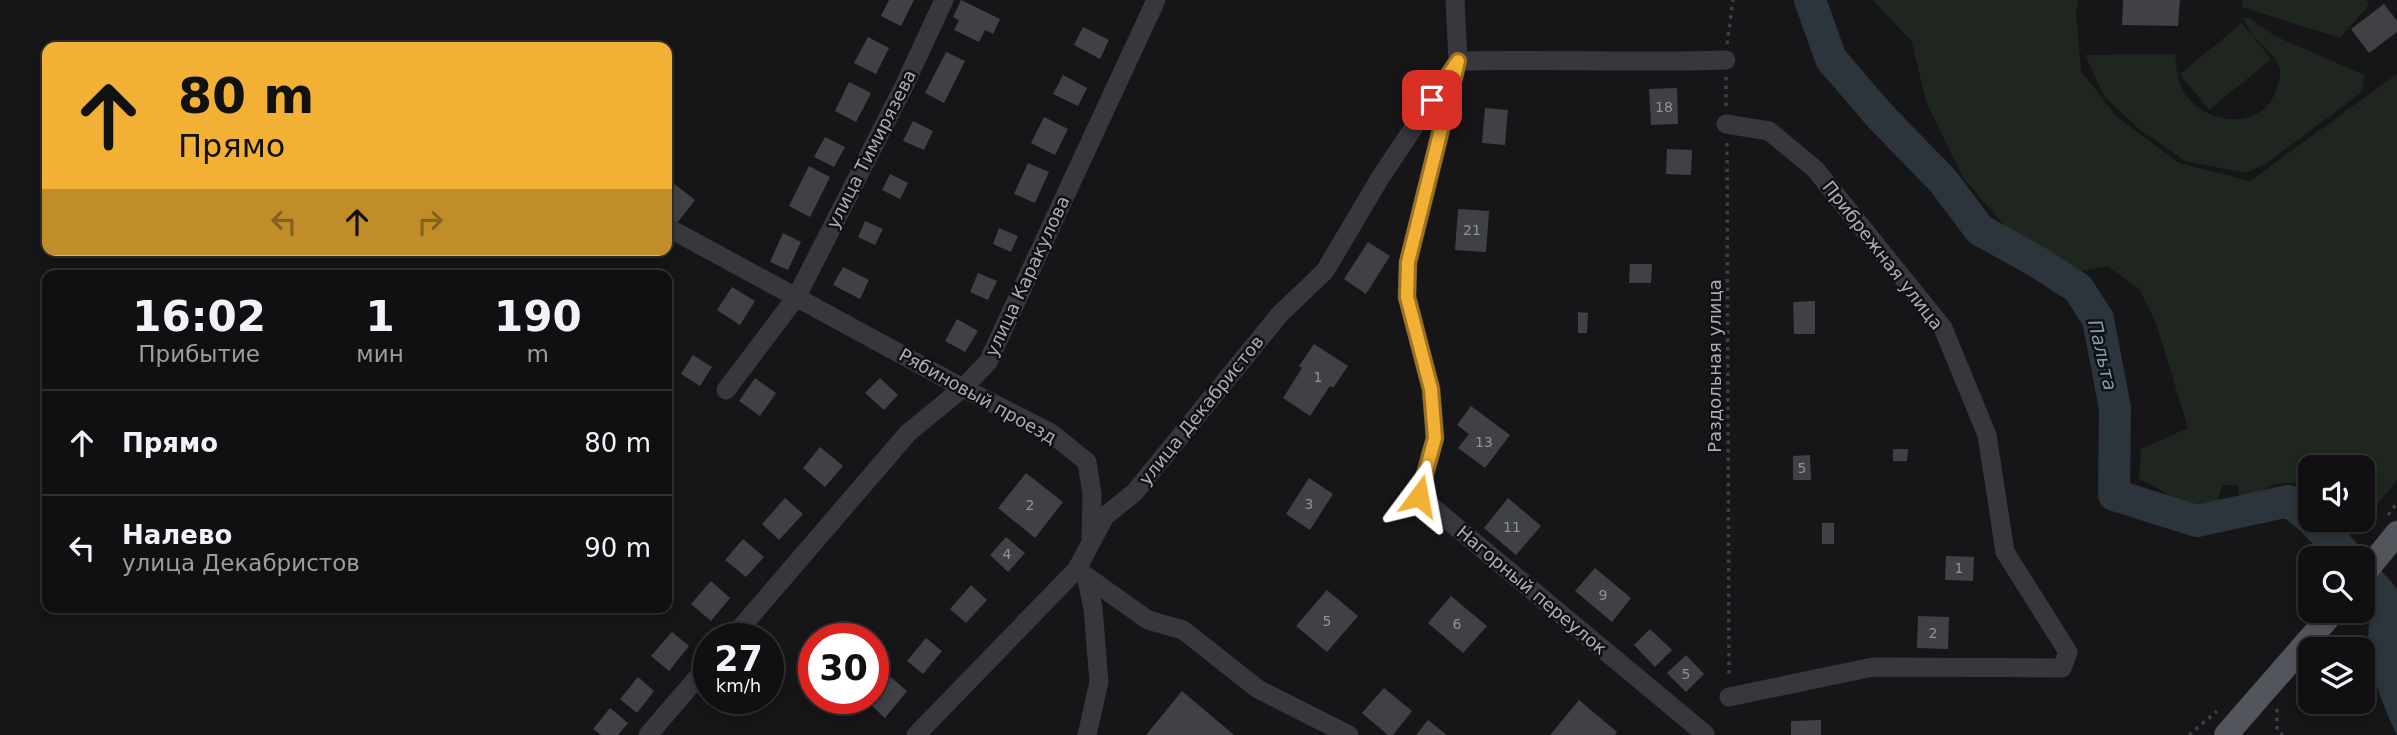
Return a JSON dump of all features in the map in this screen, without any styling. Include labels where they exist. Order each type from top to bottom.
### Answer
[{"type":"main road","points":[[2375,554],[2391,526]]},
{"type":"main road","points":[[2227,735],[2270,695],[2325,623]]},
{"type":"street","name":"улица Тимирязева","points":[[726,390],[797,296],[904,86],[943,0]]},
{"type":"street","name":"улица Каракулова","points":[[745,623],[908,433],[963,388],[988,362],[1156,0]]},
{"type":"street","points":[[1455,0],[1458,61],[1726,61]]},
{"type":"street","name":"Нагорный переулок","points":[[1458,61],[1408,262],[1407,297],[1431,389],[1435,438],[1419,496],[1708,729]]},
{"type":"street","name":"улица Декабристов","points":[[916,735],[1081,572],[1090,541],[1105,516],[1134,493],[1280,314],[1325,271],[1380,178],[1458,61]]},
{"type":"street","name":"Прибрежная улица","points":[[1726,124],[1769,131],[1815,169],[1943,328],[1987,435],[2005,552],[2068,652],[2062,668],[1873,667],[1729,696]]},
{"type":"street","name":"Рябиновый проезд","points":[[672,230],[1051,433],[1087,462],[1092,494],[1090,541]]},
{"type":"street","points":[[1081,572],[1093,608],[1099,682],[1087,735]]},
{"type":"street","points":[[1081,572],[1148,620],[1183,630],[1258,689],[1349,735]]},
{"type":"street","points":[[648,735],[693,683]]},
{"type":"path","name":"Раздольная улица","points":[[1729,696],[1726,61],[1732,0]]},
{"type":"path","points":[[2391,526],[2397,503]]},
{"type":"path","points":[[2270,695],[2277,730],[2283,735]]},
{"type":"shaded area","points":[[1873,0],[2078,0],[2076,13],[2081,71],[2116,116],[2179,163],[2250,181],[2397,74],[2397,480],[2375,508],[2375,455],[2298,455],[2298,484],[2272,484],[2257,496],[2240,499],[2237,485],[2222,485],[2217,501],[2211,509],[2195,516],[2183,503],[2139,478],[2141,449],[2188,428],[2156,323],[2139,289],[2107,266],[2070,273],[2014,236],[1964,179],[1926,102],[1912,42]]},
{"type":"shaded area","points":[[2243,0],[2366,0],[2369,5],[2340,38],[2242,7]]},
{"type":"shaded area","points":[[2243,18],[2250,18],[2275,36],[2365,75],[2361,93],[2264,165],[2246,173],[2185,161],[2138,128],[2104,96],[2085,55],[2175,54],[2179,81],[2187,96],[2198,107],[2228,119],[2244,118],[2258,113],[2270,103],[2280,73],[2275,60],[2251,33]]},
{"type":"shaded area","points":[[2242,23],[2271,59],[2209,110],[2180,74]]},
{"type":"shaded area","points":[[2392,586],[2397,588],[2397,735],[2375,679],[2375,637],[2368,637],[2370,623],[2375,623],[2378,599]]},
{"type":"building","points":[[889,0],[914,0],[901,26],[881,16]]},
{"type":"building","points":[[961,0],[1000,19],[993,34],[985,30],[979,42],[954,30],[959,20],[953,17]]},
{"type":"building","points":[[2123,0],[2180,0],[2178,26],[2122,25]]},
{"type":"building","points":[[2384,4],[2397,21],[2397,32],[2369,53],[2351,29]]},
{"type":"building","points":[[1083,27],[1109,40],[1100,59],[1074,45]]},
{"type":"building","points":[[868,37],[889,48],[876,74],[854,63]]},
{"type":"building","points":[[946,52],[965,61],[944,103],[925,93]]},
{"type":"building","points":[[1063,75],[1087,88],[1078,106],[1053,94]]},
{"type":"building","points":[[849,82],[871,93],[856,122],[835,111]]},
{"type":"building","points":[[1677,88],[1678,124],[1651,125],[1649,89]]},
{"type":"building","points":[[1485,108],[1508,110],[1505,145],[1482,143]]},
{"type":"building","points":[[1044,117],[1068,129],[1055,155],[1031,143]]},
{"type":"building","points":[[913,121],[933,131],[924,150],[903,141]]},
{"type":"building","points":[[825,137],[845,147],[834,167],[814,157]]},
{"type":"building","points":[[1667,149],[1692,150],[1691,175],[1666,174]]},
{"type":"building","points":[[1028,163],[1049,172],[1035,203],[1014,194]]},
{"type":"building","points":[[809,166],[830,177],[810,217],[789,206]]},
{"type":"building","points":[[890,174],[908,183],[900,199],[882,190]]},
{"type":"building","points":[[672,182],[695,200],[677,223],[672,218]]},
{"type":"building","points":[[1458,209],[1489,211],[1486,252],[1455,250]]},
{"type":"building","points":[[865,221],[883,229],[875,245],[858,237]]},
{"type":"building","points":[[999,228],[1018,236],[1011,252],[993,244]]},
{"type":"building","points":[[783,233],[801,242],[788,270],[770,262]]},
{"type":"building","points":[[1368,242],[1390,256],[1366,294],[1344,279]]},
{"type":"building","points":[[1630,264],[1652,264],[1651,283],[1629,283]]},
{"type":"building","points":[[843,267],[869,280],[860,299],[833,285]]},
{"type":"building","points":[[978,273],[997,281],[988,300],[970,292]]},
{"type":"building","points":[[732,287],[755,301],[740,325],[717,310]]},
{"type":"building","points":[[1815,301],[1815,334],[1794,334],[1793,302]]},
{"type":"building","points":[[1578,312],[1588,313],[1587,333],[1578,333]]},
{"type":"building","points":[[957,319],[978,331],[965,352],[945,341]]},
{"type":"building","points":[[1314,344],[1348,366],[1333,388],[1330,386],[1310,416],[1283,398]]},
{"type":"building","points":[[693,355],[712,367],[700,386],[681,374]]},
{"type":"building","points":[[755,378],[776,393],[760,416],[739,401]]},
{"type":"building","points":[[880,378],[898,395],[884,410],[865,393]]},
{"type":"building","points":[[1471,406],[1510,435],[1485,468],[1458,448],[1469,434],[1457,425]]},
{"type":"building","points":[[820,447],[843,466],[825,487],[803,468]]},
{"type":"building","points":[[1893,449],[1908,449],[1907,461],[1893,461]]},
{"type":"building","points":[[1810,455],[1811,480],[1793,480],[1793,456]]},
{"type":"building","points":[[1026,473],[1063,502],[1035,538],[998,508]]},
{"type":"building","points":[[1309,478],[1333,494],[1310,530],[1286,514]]},
{"type":"building","points":[[785,498],[803,514],[779,540],[762,524]]},
{"type":"building","points":[[1508,498],[1541,526],[1516,555],[1484,528]]},
{"type":"building","points":[[1822,523],[1834,523],[1834,544],[1822,544]]},
{"type":"building","points":[[1006,537],[1025,553],[1008,572],[990,555]]},
{"type":"building","points":[[743,539],[764,557],[746,577],[725,560]]},
{"type":"building","points":[[1946,556],[1974,557],[1973,581],[1945,580]]},
{"type":"building","points":[[1595,568],[1631,598],[1612,622],[1575,591]]},
{"type":"building","points":[[711,581],[730,598],[711,621],[691,604]]},
{"type":"building","points":[[971,585],[987,600],[966,623],[950,609]]},
{"type":"building","points":[[1327,590],[1358,616],[1327,652],[1296,626]]},
{"type":"building","points":[[1451,596],[1487,626],[1463,653],[1428,623]]},
{"type":"building","points":[[1918,616],[1949,617],[1948,649],[1917,648]]},
{"type":"building","points":[[1650,629],[1672,650],[1655,667],[1634,645]]},
{"type":"building","points":[[672,632],[689,646],[669,671],[651,656]]},
{"type":"building","points":[[926,638],[942,651],[923,674],[907,661]]},
{"type":"building","points":[[1686,655],[1704,674],[1686,692],[1667,673]]},
{"type":"building","points":[[889,676],[907,691],[889,713]]},
{"type":"building","points":[[638,677],[654,691],[637,713],[620,699]]},
{"type":"building","points":[[1384,688],[1412,711],[1393,735],[1388,735],[1362,713]]},
{"type":"building","points":[[1182,691],[1234,735],[1146,735]]},
{"type":"building","points":[[1579,700],[1617,732],[1615,735],[1550,735]]},
{"type":"building","points":[[610,708],[628,723],[618,735],[601,735],[593,729]]},
{"type":"building","points":[[1428,720],[1447,735],[1416,735]]},
{"type":"building","points":[[1821,720],[1821,735],[1791,735],[1791,721]]},
{"type":"waterway","name":"Пальта","points":[[1810,0],[1831,59],[1880,116],[1943,181],[1980,230],[2078,288],[2098,319],[2115,408],[2114,495],[2197,521],[2289,501],[2298,508]]},
{"type":"waterway","name":"Пальта","points":[[2324,532],[2337,546]]},
{"type":"waterway","name":"Пальта","points":[[2375,588],[2380,593],[2397,634]]},
{"type":"route","points":[[1419,496],[1435,438],[1431,389],[1407,297],[1408,262],[1458,61],[1432,100]]}]
